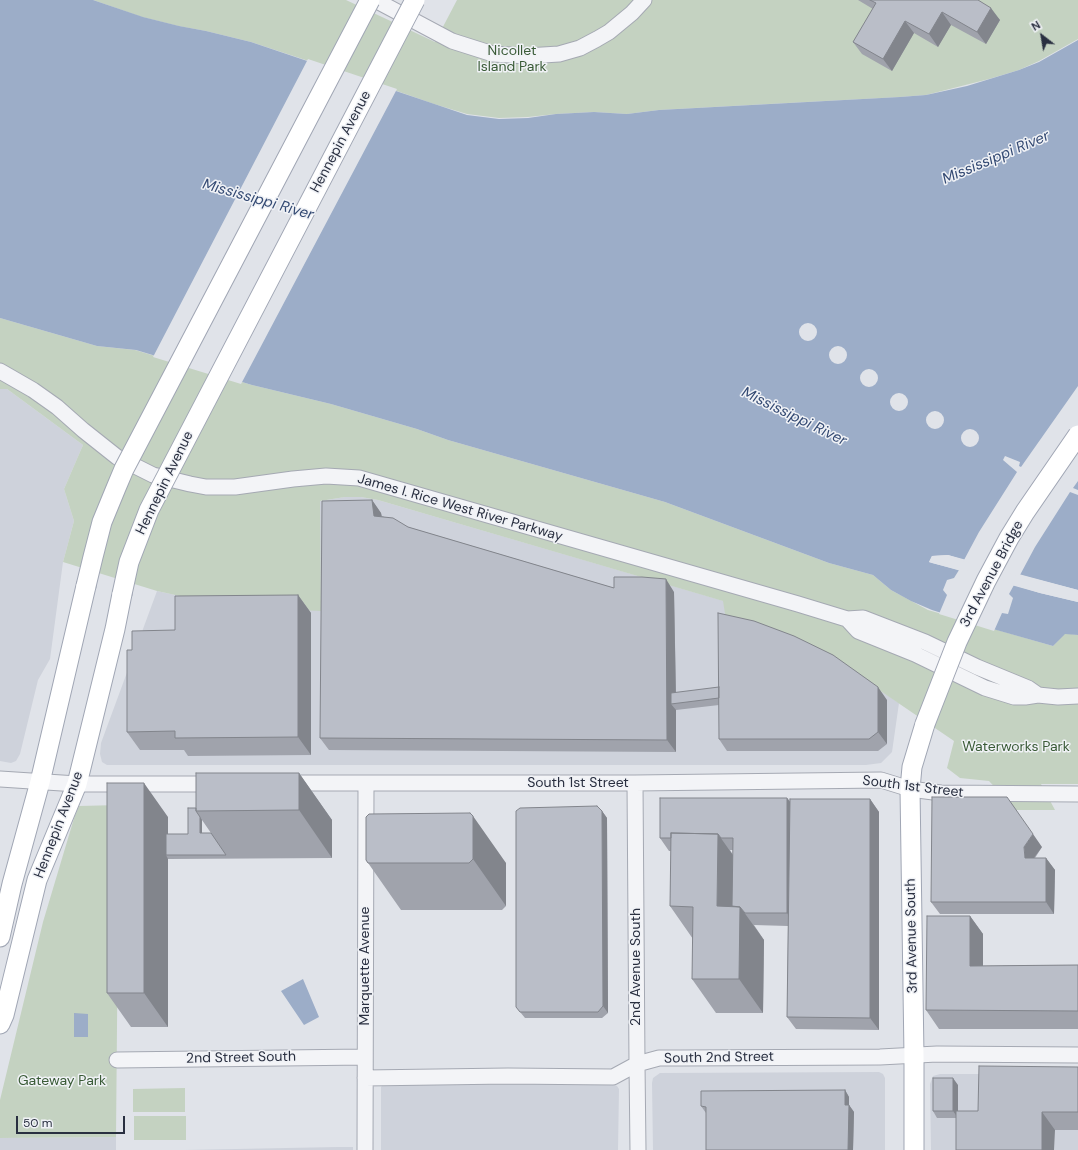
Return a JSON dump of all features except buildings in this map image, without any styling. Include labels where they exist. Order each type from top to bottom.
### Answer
[{"type":"main road","name":"Hennepin Avenue","points":[[0,937],[12,884],[40,782],[102,522],[124,469],[370,0]]},
{"type":"main road","name":"Hennepin Avenue","points":[[0,1024],[4,1015],[37,880],[77,784],[115,629],[129,562],[149,510],[415,0]]},
{"type":"main road","name":"3rd Avenue Bridge","points":[[925,724],[957,642],[986,581],[1009,538],[1078,435]]},
{"type":"main road","name":"3rd Avenue South","points":[[914,1150],[910,789],[912,767],[925,724]]},
{"type":"street","points":[[375,0],[452,41],[493,54],[527,56],[559,54],[580,48],[620,24],[644,0]]},
{"type":"street","name":"James I. Rice West River Parkway","points":[[0,371],[33,390],[57,407],[117,457],[153,476],[206,487],[235,487],[326,476],[359,478],[847,619],[858,631],[915,654],[985,688],[1014,697],[1038,695],[1058,697],[1078,696]]},
{"type":"street","points":[[0,779],[77,784],[226,784]]},
{"type":"street","name":"South 1st Street","points":[[271,783],[635,783],[881,780],[910,789],[941,793],[1078,794]]},
{"type":"street","name":"Marquette Avenue","points":[[365,1150],[366,783]]},
{"type":"street","name":"2nd Avenue South","points":[[635,783],[638,1150]]},
{"type":"street","name":"South 2nd Street","points":[[365,1078],[508,1076],[613,1077],[637,1064],[659,1058],[880,1057],[937,1054],[1078,1054]]},
{"type":"street","name":"2nd Street South","points":[[117,1060],[365,1057]]},
{"type":"shaded area","points":[[0,389],[7,389],[83,445],[64,489],[74,521],[63,562],[50,659],[38,680],[20,754],[16,761],[11,763],[0,761]]},
{"type":"shaded area","points":[[345,497],[361,497],[378,500],[724,601],[841,664],[899,703],[892,752],[881,763],[866,765],[107,765],[102,762],[100,754],[101,743],[157,591],[230,607],[320,501]]},
{"type":"shaded area","points":[[879,1072],[883,1074],[885,1078],[885,1150],[653,1150],[652,1083],[653,1078],[660,1073]]},
{"type":"shaded area","points":[[940,1074],[1078,1074],[1078,1150],[931,1150],[930,1084],[933,1076]]},
{"type":"shaded area","points":[[386,1084],[613,1084],[619,1089],[618,1150],[381,1150],[381,1087]]},
{"type":"shaded area","points":[[116,1137],[116,1150],[0,1150],[0,1138]]},
{"type":"shaded area","points":[[353,1147],[353,1150],[185,1150]]},
{"type":"green space","name":"Nicollet Island Park","points":[[93,0],[346,0],[435,42],[457,0],[1078,0],[1078,39],[1039,61],[1019,70],[926,95],[659,110],[627,114],[594,112],[499,118],[467,114],[251,42],[142,17]]},
{"type":"green space","name":"Waterworks Park","points":[[0,318],[97,346],[135,350],[252,385],[331,404],[417,429],[448,440],[665,502],[829,563],[873,575],[891,590],[928,610],[1053,646],[1065,633],[1078,635],[1078,784],[1041,784],[1055,810],[1016,810],[989,781],[960,778],[947,768],[954,741],[841,664],[726,620],[723,601],[378,500],[361,497],[345,497],[320,501],[321,611],[230,607],[157,591],[63,562],[74,521],[64,489],[83,445],[7,389],[0,389]]},
{"type":"green space","name":"Gateway Park","points":[[119,805],[116,1137],[0,1138],[0,1100],[43,922],[75,815],[79,806]]},
{"type":"green space","points":[[185,1088],[185,1112],[133,1112],[133,1089]]},
{"type":"green space","points":[[134,1116],[186,1116],[186,1140],[134,1140]]},
{"type":"water","name":"Mississippi River","points":[[0,0],[93,0],[143,17],[251,42],[467,115],[499,119],[594,112],[627,114],[659,110],[926,95],[967,86],[1019,70],[1039,62],[1078,40],[1078,590],[948,555],[932,556],[929,562],[1078,602],[1078,635],[1065,634],[1053,646],[993,629],[932,610],[911,601],[891,590],[873,575],[829,563],[665,502],[448,440],[417,429],[331,404],[252,385],[136,350],[97,346],[0,318]]},
{"type":"water","points":[[303,979],[319,1017],[304,1025],[281,991]]},
{"type":"water","points":[[74,1013],[88,1014],[88,1037],[74,1037]]},
{"type":"pier","points":[[308,59],[397,89],[241,384],[153,357]]},
{"type":"pier","points":[[808,323],[814,326],[817,332],[814,338],[808,341],[802,338],[799,332],[802,326]]},
{"type":"pier","points":[[838,346],[844,349],[847,355],[844,361],[838,364],[832,361],[829,355],[832,349]]},
{"type":"pier","points":[[869,369],[875,372],[878,378],[875,384],[869,387],[863,384],[860,378],[863,372]]},
{"type":"pier","points":[[1078,386],[1078,481],[1073,488],[1078,490],[1078,495],[1070,492],[1035,547],[1020,575],[1078,590],[1078,592],[948,557],[933,558],[932,561],[1078,600],[1078,602],[1014,585],[1009,594],[1013,598],[1008,614],[1002,613],[994,631],[939,614],[947,595],[943,590],[947,580],[954,578],[959,570],[929,562],[932,556],[948,555],[964,560],[979,532],[1017,472],[1003,460],[1005,456],[1020,462],[1019,466],[1021,467]]},
{"type":"pier","points":[[899,393],[905,396],[908,402],[905,408],[899,411],[893,408],[890,402],[893,396]]},
{"type":"pier","points":[[935,411],[941,414],[944,420],[941,426],[935,429],[929,426],[926,420],[929,414]]},
{"type":"pier","points":[[970,429],[976,432],[979,438],[976,444],[970,447],[964,444],[961,438],[964,432]]}]
